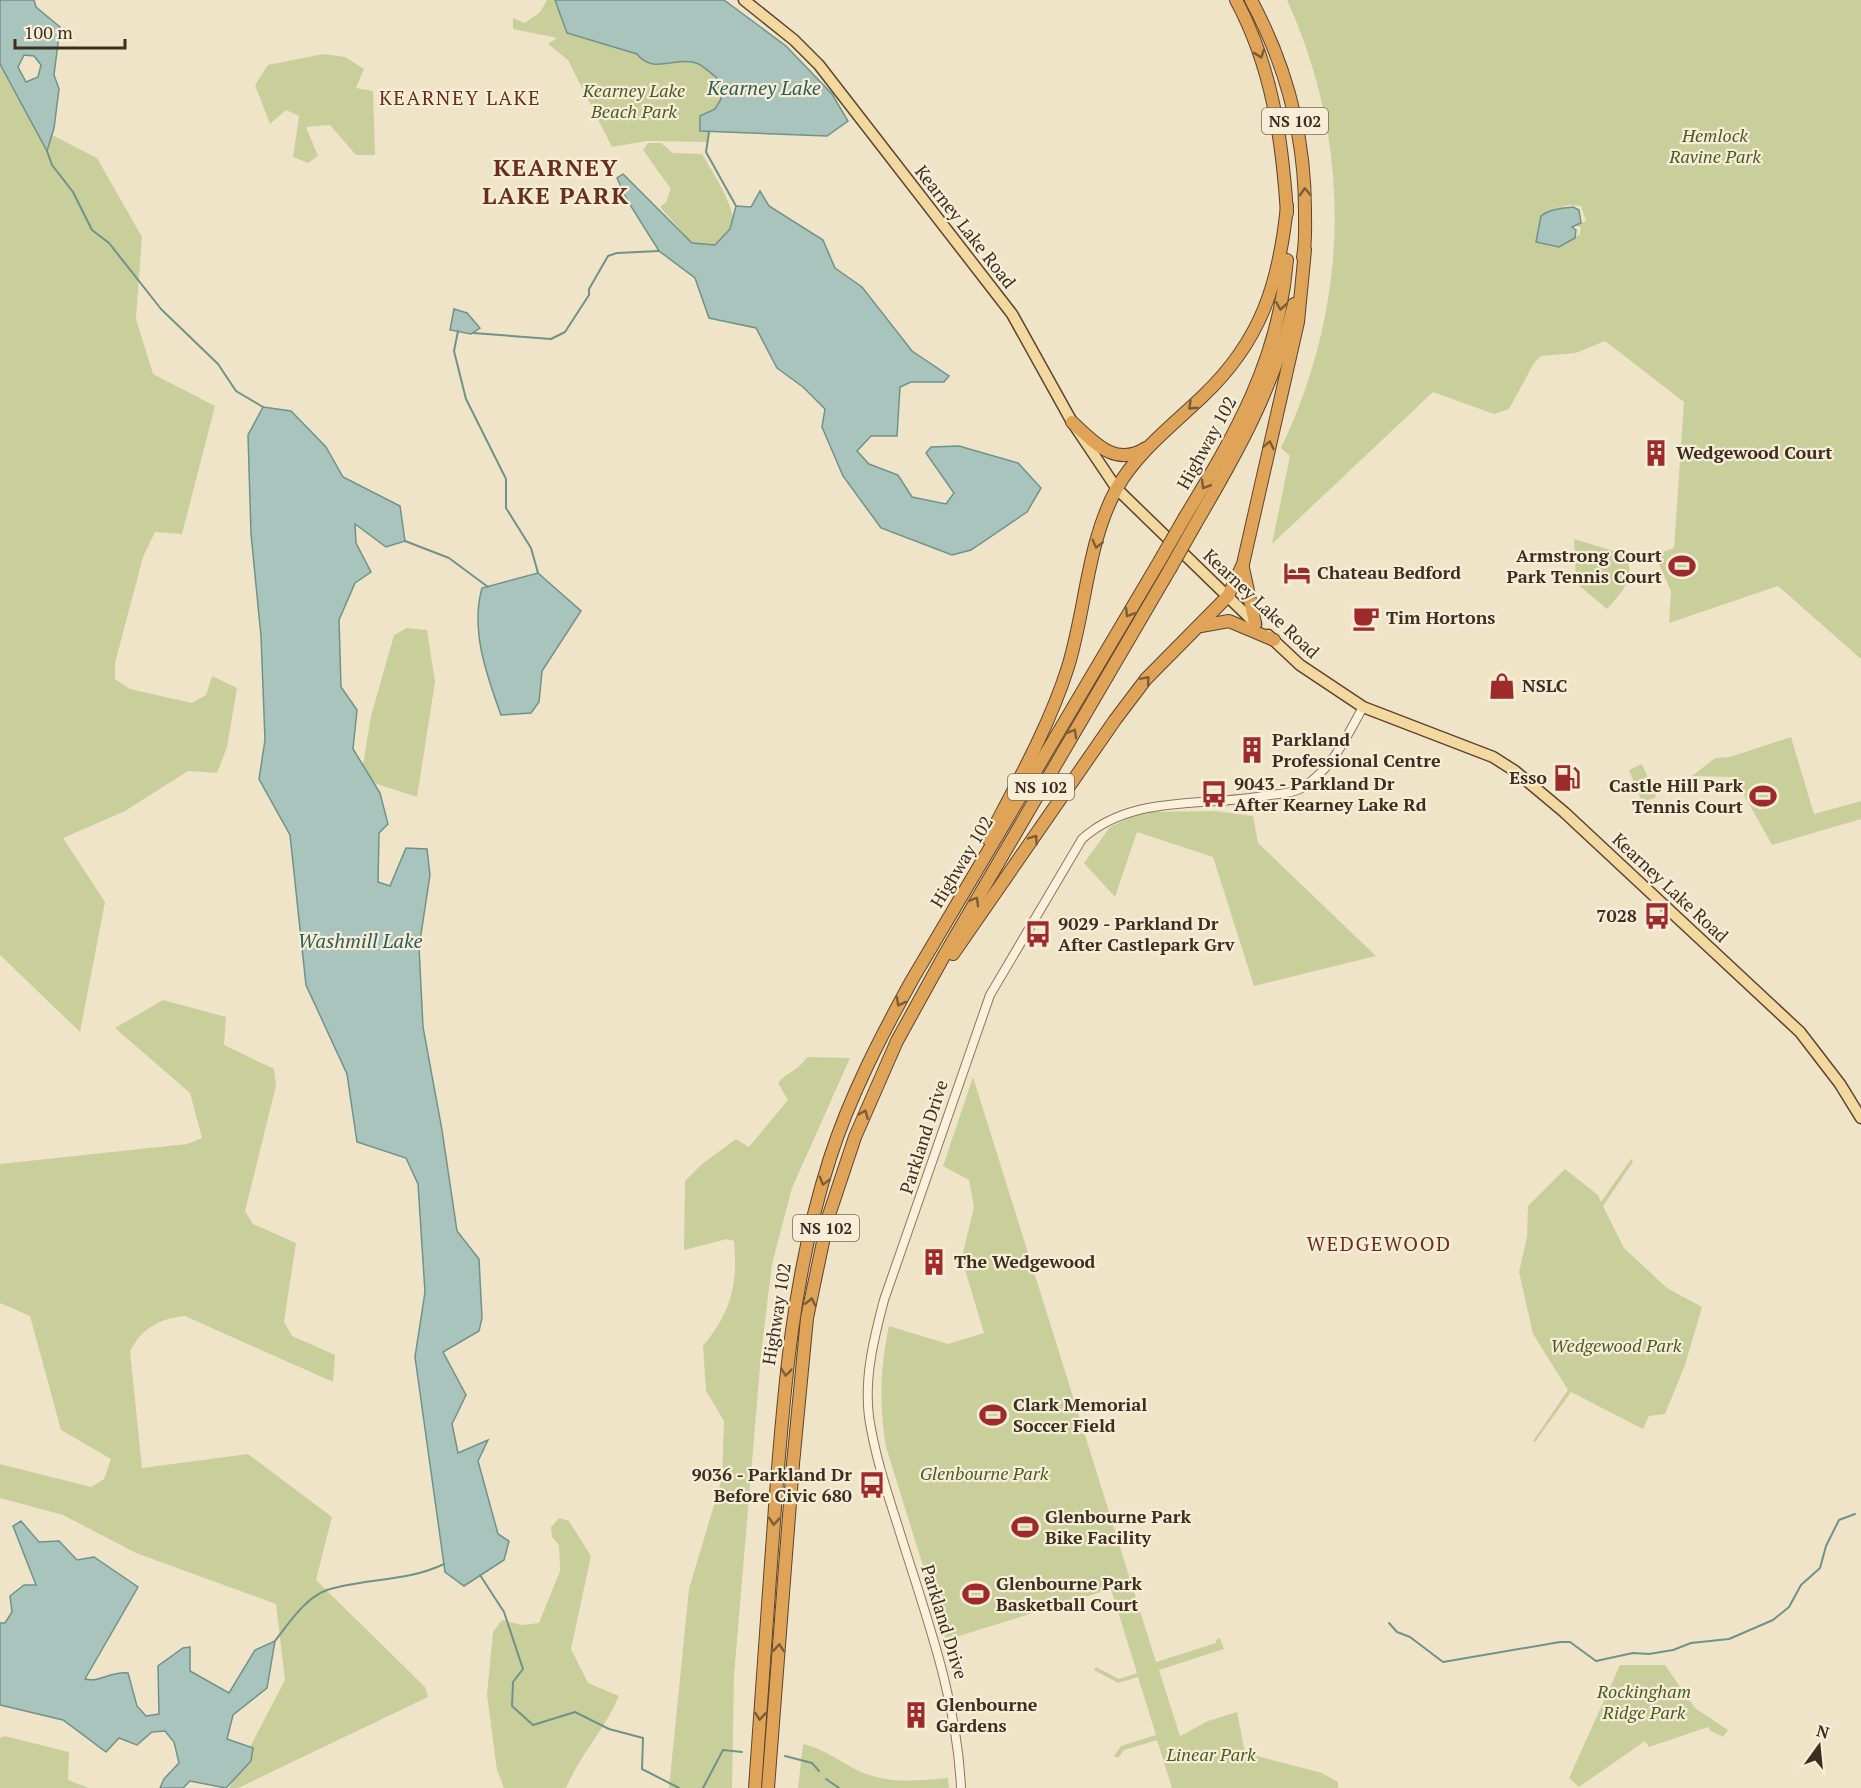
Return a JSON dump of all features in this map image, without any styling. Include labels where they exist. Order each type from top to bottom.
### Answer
[{"type":"highway","name":"Highway 102","points":[[1191,520],[1265,367],[1279,320],[1286,278],[1289,236],[1281,137],[1273,98],[1257,45],[1236,0]]},
{"type":"highway","name":"Highway 102","points":[[755,1788],[781,1421],[793,1312],[814,1215],[830,1157],[851,1102],[879,1040],[929,951],[1264,398],[1286,339],[1305,250],[1304,171],[1292,104],[1271,41],[1251,0]]},
{"type":"highway","points":[[929,951],[1052,713],[1069,665],[1104,520],[1117,489],[1133,465],[1229,370],[1251,339],[1270,297],[1278,272],[1287,207]]},
{"type":"highway","points":[[916,1007],[1115,720],[1146,679],[1201,626],[1228,596],[1243,564],[1298,322],[1305,250]]},
{"type":"highway","points":[[1072,422],[1110,454],[1122,456],[1136,454],[1154,443]]},
{"type":"highway","points":[[1243,564],[1244,581],[1255,623]]},
{"type":"highway","name":"Highway 102","points":[[768,1788],[792,1464],[807,1318],[828,1218],[855,1137],[892,1052],[1164,566]]},
{"type":"highway","points":[[1201,626],[1228,621],[1274,640]]},
{"type":"main road","name":"Kearney Lake Road","points":[[744,0],[794,40],[819,65],[1012,314],[1072,422],[1117,489],[1300,665],[1363,707],[1493,757],[1515,771],[1564,812],[1800,1032],[1840,1084],[1861,1118]]},
{"type":"street","name":"Parkland Drive","points":[[961,1788],[956,1726],[882,1470],[869,1417],[868,1387],[871,1348],[884,1300],[986,1006],[1082,839],[1094,828],[1129,811],[1256,798],[1298,790],[1327,767],[1363,707]]},
{"type":"green space","name":"Kearney Lake Beach Park","points":[[547,0],[555,0],[567,33],[637,54],[650,63],[688,61],[696,63],[716,77],[721,99],[715,109],[707,112],[700,131],[709,132],[707,142],[647,141],[612,147],[568,60],[548,44],[557,38],[513,29],[513,18],[525,23],[540,12]]},
{"type":"green space","name":"Hemlock Ravine Park","points":[[1287,0],[1861,0],[1861,659],[1778,586],[1669,623],[1671,591],[1655,555],[1674,548],[1684,402],[1605,341],[1576,353],[1541,356],[1534,363],[1509,409],[1494,414],[1433,392],[1272,544],[1290,456],[1281,448],[1304,393],[1320,338],[1331,281],[1335,224],[1332,168],[1324,111],[1309,55]],"holes":[[[1568,205],[1581,206],[1586,221],[1576,224],[1581,228],[1580,234],[1569,241],[1544,214]]]},
{"type":"green space","points":[[323,54],[345,57],[364,69],[356,88],[373,91],[375,155],[356,155],[330,125],[306,127],[318,156],[308,163],[293,157],[299,116],[286,110],[270,124],[255,85],[268,65]]},
{"type":"green space","points":[[0,64],[47,150],[52,135],[97,158],[142,237],[136,319],[153,374],[215,406],[182,534],[155,532],[143,557],[115,663],[115,679],[130,689],[192,703],[206,695],[212,676],[237,688],[227,747],[217,773],[188,771],[125,811],[63,838],[105,902],[80,1032],[0,955]]},
{"type":"green space","points":[[648,143],[661,143],[673,153],[702,154],[725,195],[733,218],[729,230],[715,245],[692,243],[660,207],[666,202],[671,189],[643,150]]},
{"type":"green space","points":[[1574,539],[1624,554],[1628,562],[1629,577],[1626,584],[1607,609],[1576,583]]},
{"type":"green space","points":[[407,628],[427,630],[435,682],[417,797],[374,783],[363,765],[371,716],[394,635]]},
{"type":"green space","points":[[1791,737],[1814,814],[1861,801],[1861,819],[1772,845],[1734,777],[1692,776],[1715,758],[1730,757]]},
{"type":"green space","points":[[1642,764],[1656,797],[1642,802],[1629,770]]},
{"type":"green space","points":[[1216,811],[1253,816],[1258,843],[1376,956],[1254,986],[1213,857],[1137,832],[1115,897],[1084,863],[1110,827],[1141,812]]},
{"type":"green space","points":[[163,1000],[226,1017],[224,1045],[274,1069],[276,1086],[245,1211],[253,1224],[296,1243],[284,1322],[292,1336],[335,1355],[333,1382],[185,1316],[167,1319],[146,1330],[130,1351],[142,1468],[248,1454],[332,1517],[316,1580],[425,1687],[428,1697],[238,1788],[229,1788],[253,1748],[250,1747],[285,1680],[276,1604],[136,1553],[63,1515],[0,1498],[0,1464],[91,1487],[104,1479],[111,1459],[61,1430],[30,1316],[0,1303],[0,1164],[187,1144],[202,1138],[190,1093],[115,1028]]},
{"type":"green space","points":[[807,1057],[850,1058],[792,1188],[772,1264],[761,1355],[734,1676],[732,1788],[669,1788],[689,1589],[722,1478],[724,1421],[706,1391],[703,1346],[713,1334],[726,1309],[731,1297],[735,1271],[734,1241],[727,1239],[684,1250],[685,1181],[702,1164],[736,1139],[749,1147],[788,1100],[778,1083]]},
{"type":"green space","name":"Glenbourne Park","points":[[973,1077],[1156,1662],[1216,1643],[1216,1640],[1220,1638],[1224,1649],[1159,1670],[1180,1736],[1208,1721],[1237,1712],[1245,1753],[1322,1773],[1338,1782],[1338,1788],[1172,1788],[1157,1740],[1124,1750],[1118,1758],[1114,1756],[1121,1746],[1156,1735],[1138,1677],[1118,1683],[1094,1670],[1096,1667],[1119,1679],[1137,1673],[1111,1589],[946,1640],[886,1447],[882,1417],[882,1386],[889,1326],[948,1344],[984,1333],[964,1266],[963,1253],[974,1207],[969,1180],[943,1166]]},
{"type":"green space","name":"Wedgewood Park","points":[[1631,1159],[1633,1162],[1603,1206],[1624,1248],[1667,1288],[1702,1307],[1685,1365],[1665,1414],[1649,1416],[1643,1429],[1571,1392],[1535,1442],[1533,1441],[1568,1390],[1533,1334],[1519,1272],[1527,1237],[1528,1206],[1565,1169],[1598,1195],[1601,1202]]},
{"type":"green space","points":[[559,1518],[569,1521],[591,1556],[571,1649],[588,1683],[619,1696],[566,1788],[504,1788],[497,1770],[487,1695],[493,1632],[502,1620],[522,1625],[539,1623],[560,1571],[559,1545],[552,1537],[551,1527]]},
{"type":"green space","name":"Rockingham Ridge Park","points":[[1620,1665],[1665,1665],[1695,1708],[1728,1730],[1723,1737],[1708,1727],[1649,1747],[1645,1741],[1579,1787],[1569,1778]]},
{"type":"green space","points":[[5,1736],[69,1752],[68,1780],[89,1788],[0,1788],[0,1738]]},
{"type":"green space","points":[[803,1744],[870,1775],[903,1781],[948,1778],[949,1788],[798,1788]]},
{"type":"water","points":[[0,0],[34,0],[36,7],[60,27],[54,75],[59,89],[54,128],[47,151],[0,64]],"holes":[[[24,55],[34,56],[41,65],[38,77],[26,82],[18,67]]]},
{"type":"water","name":"Kearney Lake","points":[[555,0],[724,0],[786,46],[832,94],[848,121],[827,136],[700,131],[700,116],[715,109],[721,99],[716,77],[696,63],[688,61],[650,63],[637,54],[567,33]]},
{"type":"water","points":[[623,174],[692,243],[715,245],[730,229],[736,206],[751,207],[760,191],[769,206],[823,240],[835,268],[862,287],[912,351],[949,376],[944,382],[911,382],[900,387],[897,436],[871,436],[857,451],[869,464],[898,475],[912,497],[946,504],[954,493],[926,453],[931,447],[959,446],[1018,463],[1041,488],[1027,512],[971,550],[952,555],[881,528],[843,476],[822,427],[825,409],[803,387],[777,368],[756,328],[709,318],[695,278],[659,251],[627,200],[617,178]]},
{"type":"water","points":[[1573,207],[1579,210],[1581,223],[1572,227],[1576,230],[1575,238],[1559,247],[1536,242],[1541,216],[1552,210]]},
{"type":"water","points":[[454,309],[467,313],[480,328],[471,334],[450,330]]},
{"type":"water","name":"Washmill Lake","points":[[263,407],[291,411],[326,447],[343,477],[400,506],[405,541],[386,547],[355,524],[356,543],[371,572],[355,583],[339,620],[341,687],[357,710],[353,749],[380,793],[388,824],[379,833],[378,882],[390,886],[406,848],[427,849],[430,875],[419,947],[423,1027],[442,1130],[457,1231],[479,1259],[482,1318],[479,1331],[443,1352],[466,1395],[452,1424],[458,1453],[488,1440],[478,1461],[498,1534],[509,1541],[504,1560],[464,1586],[445,1572],[415,1357],[425,1292],[418,1184],[406,1158],[357,1142],[347,1074],[306,985],[290,835],[259,779],[265,740],[261,636],[251,534],[248,435]]},
{"type":"water","points":[[538,573],[581,611],[542,671],[539,702],[531,713],[501,715],[490,685],[479,636],[479,604],[482,588]]},
{"type":"water","points":[[21,1521],[39,1542],[59,1541],[77,1560],[94,1557],[138,1587],[85,1679],[128,1673],[137,1706],[146,1716],[159,1714],[158,1666],[183,1648],[190,1647],[190,1671],[229,1693],[255,1650],[275,1641],[267,1688],[233,1715],[227,1739],[253,1748],[251,1761],[226,1788],[190,1781],[183,1788],[160,1788],[164,1779],[179,1763],[174,1742],[165,1731],[152,1732],[137,1745],[119,1738],[106,1752],[63,1720],[0,1705],[0,1623],[5,1623],[12,1612],[10,1596],[24,1585],[36,1585],[13,1526]]},
{"type":"waterway","points":[[709,132],[706,152],[736,206]]},
{"type":"waterway","points":[[47,151],[52,165],[73,192],[92,230],[109,243],[161,309],[218,364],[236,391],[263,407]]},
{"type":"waterway","points":[[473,333],[551,339],[565,332],[589,295],[589,289],[608,256],[617,253],[659,251]]},
{"type":"waterway","points":[[458,331],[454,351],[466,399],[506,479],[506,508],[531,548],[538,573]]},
{"type":"waterway","points":[[405,541],[449,558],[488,587]]},
{"type":"waterway","points":[[1389,1623],[1397,1632],[1410,1637],[1443,1662],[1560,1642],[1570,1642],[1596,1661],[1633,1653],[1649,1654],[1673,1650],[1691,1643],[1729,1639],[1773,1620],[1789,1607],[1801,1585],[1820,1568],[1826,1546],[1839,1520],[1855,1514]]},
{"type":"waterway","points":[[275,1641],[305,1605],[327,1590],[415,1574],[444,1564]]},
{"type":"waterway","points":[[480,1575],[504,1612],[523,1669],[513,1682],[512,1706],[533,1725],[575,1712],[609,1729],[643,1738],[642,1769],[679,1788]]},
{"type":"waterway","points":[[703,1788],[723,1750],[742,1752]]},
{"type":"waterway","points":[[785,1756],[812,1763],[819,1771]]},
{"type":"waterway","points":[[826,1779],[839,1788]]},
{"type":"place","name":"Wedgewood Court","points":[[1656,453]]},
{"type":"place","name":"Armstrong Court Park Tennis Court","points":[[1682,566]]},
{"type":"place","name":"Chateau Bedford","points":[[1297,573]]},
{"type":"place","name":"Tim Hortons","points":[[1366,618]]},
{"type":"place","name":"NSLC","points":[[1502,686]]},
{"type":"place","name":"Parkland Professional Centre","points":[[1252,750]]},
{"type":"place","name":"Esso","points":[[1567,778]]},
{"type":"place","name":"9043 - Parkland Dr After Kearney Lake Rd","points":[[1214,794]]},
{"type":"place","name":"Castle Hill Park Tennis Court","points":[[1763,796]]},
{"type":"place","name":"7028","points":[[1657,916]]},
{"type":"place","name":"9029 - Parkland Dr After Castlepark Grv","points":[[1038,934]]},
{"type":"place","name":"The Wedgewood","points":[[934,1262]]},
{"type":"place","name":"Clark Memorial Soccer Field","points":[[993,1415]]},
{"type":"place","name":"9036 - Parkland Dr Before Civic 680","points":[[872,1485]]},
{"type":"place","name":"Glenbourne Park Bike Facility","points":[[1025,1527]]},
{"type":"place","name":"Glenbourne Park Basketball Court","points":[[976,1594]]},
{"type":"place","name":"Glenbourne Gardens","points":[[916,1715]]},
{"type":"district","name":"KEARNEY LAKE","points":[[460,98]]},
{"type":"district","name":"KEARNEY LAKE PARK","points":[[556,182]]},
{"type":"district","name":"WEDGEWOOD","points":[[1379,1244]]},
{"type":"park label","name":"Linear Park","points":[[1211,1755]]}]
